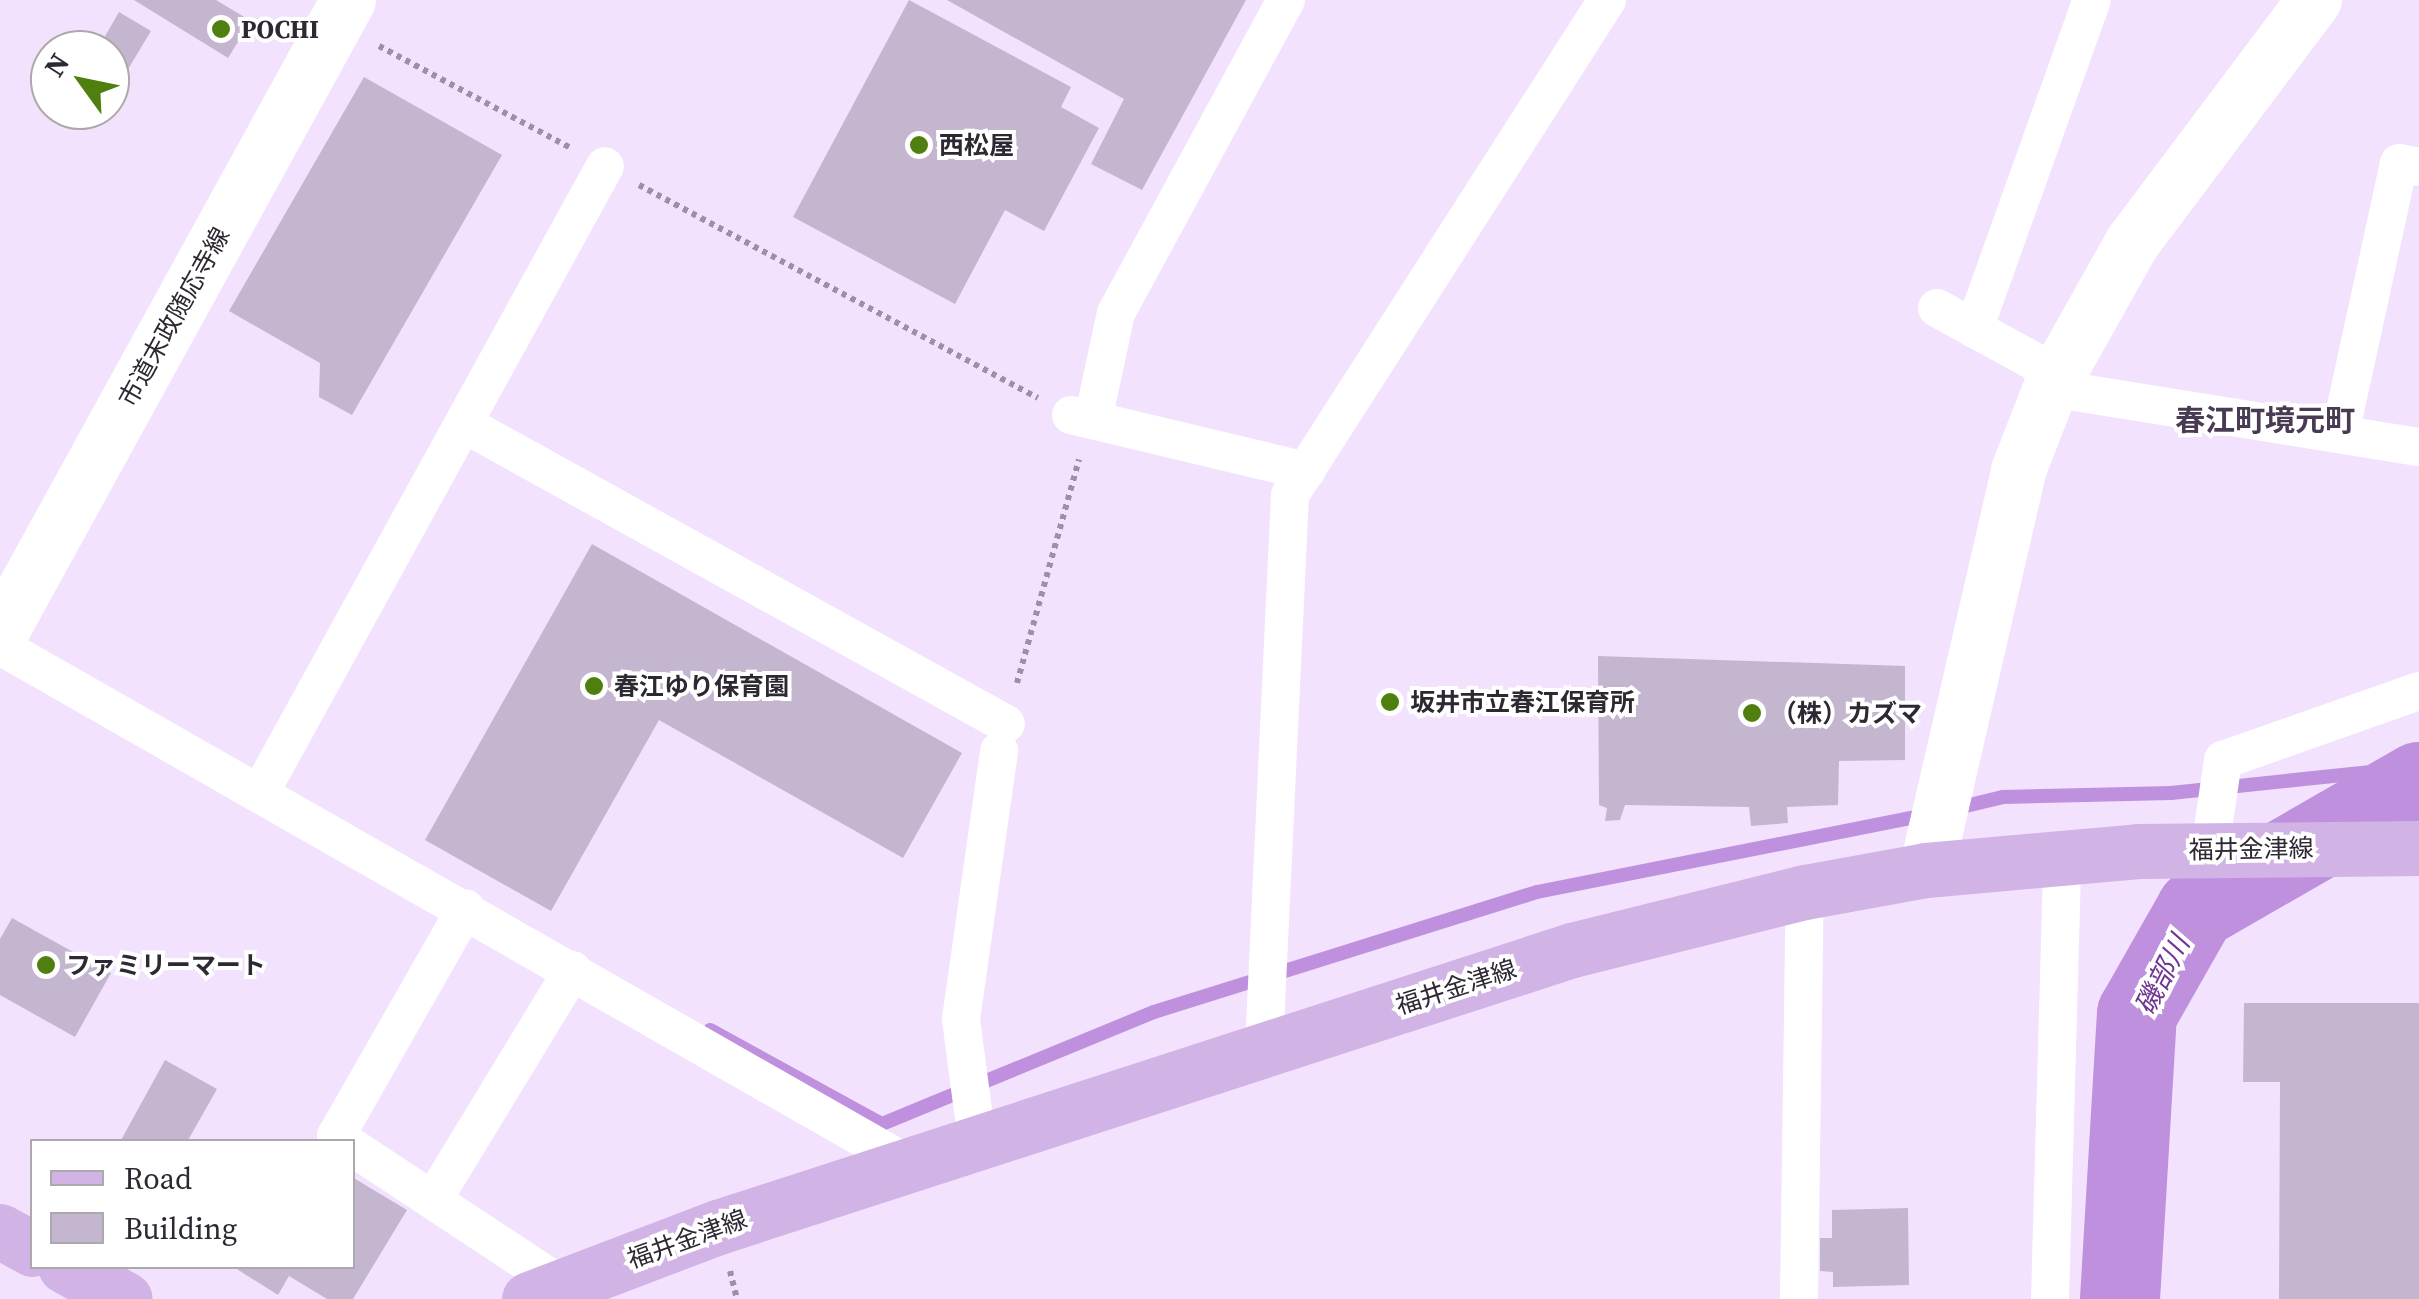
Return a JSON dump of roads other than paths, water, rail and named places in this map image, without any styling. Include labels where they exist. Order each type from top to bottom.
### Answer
[{"type":"main road","name":"福井金津線","points":[[545,1292],[977,1141],[1572,950],[1806,892],[1926,870],[2062,856],[2210,849],[2419,848]]},
{"type":"main road","points":[[0,1231],[30,1247]]},
{"type":"main road","points":[[71,1269],[125,1299]]},
{"type":"street","points":[[1286,0],[1116,312],[1082,418],[1306,471]]},
{"type":"street","points":[[1264,1048],[1290,495],[1608,0]]},
{"type":"street","points":[[1974,329],[2092,0]]},
{"type":"street","points":[[1926,870],[2018,470],[2054,381],[2132,242],[2314,0]]},
{"type":"street","name":"市道末政随応寺線","points":[[0,633],[342,11]]},
{"type":"street","points":[[2340,434],[2398,163],[2419,167]]},
{"type":"street","points":[[261,791],[466,425],[605,166]]},
{"type":"street","points":[[1937,308],[2054,381],[2419,447]]},
{"type":"street","points":[[466,425],[1002,738],[961,1019],[977,1141]]},
{"type":"street","points":[[0,646],[261,791],[908,1164]]},
{"type":"street","points":[[2210,849],[2223,760],[2419,691]]},
{"type":"street","points":[[2050,1299],[2062,856]]},
{"type":"street","points":[[1799,1299],[1806,892]]},
{"type":"street","points":[[340,1139],[336,1136],[466,908]]},
{"type":"street","points":[[433,1200],[573,970]]},
{"type":"street","points":[[355,1149],[433,1200],[545,1292]]},
{"type":"waterway","points":[[1953,809],[2003,797],[2171,793],[2419,767]]},
{"type":"waterway","name":"磯部川","points":[[2120,1299],[2137,1014],[2196,910],[2419,782]]},
{"type":"waterway","points":[[710,1030],[882,1124],[1154,1012],[1537,892],[1927,815]]},
{"type":"place","name":"POCHI","points":[[221,29]]},
{"type":"place","name":"西松屋","points":[[919,145]]},
{"type":"place","name":"春江ゆり保育園","points":[[594,686]]},
{"type":"place","name":"坂井市立春江保育所","points":[[1390,702]]},
{"type":"place","name":"（株）カズマ","points":[[1752,713]]},
{"type":"place","name":"ファミリーマート","points":[[46,965]]},
{"type":"district","name":"春江町境元町","points":[[2265,421]]}]
